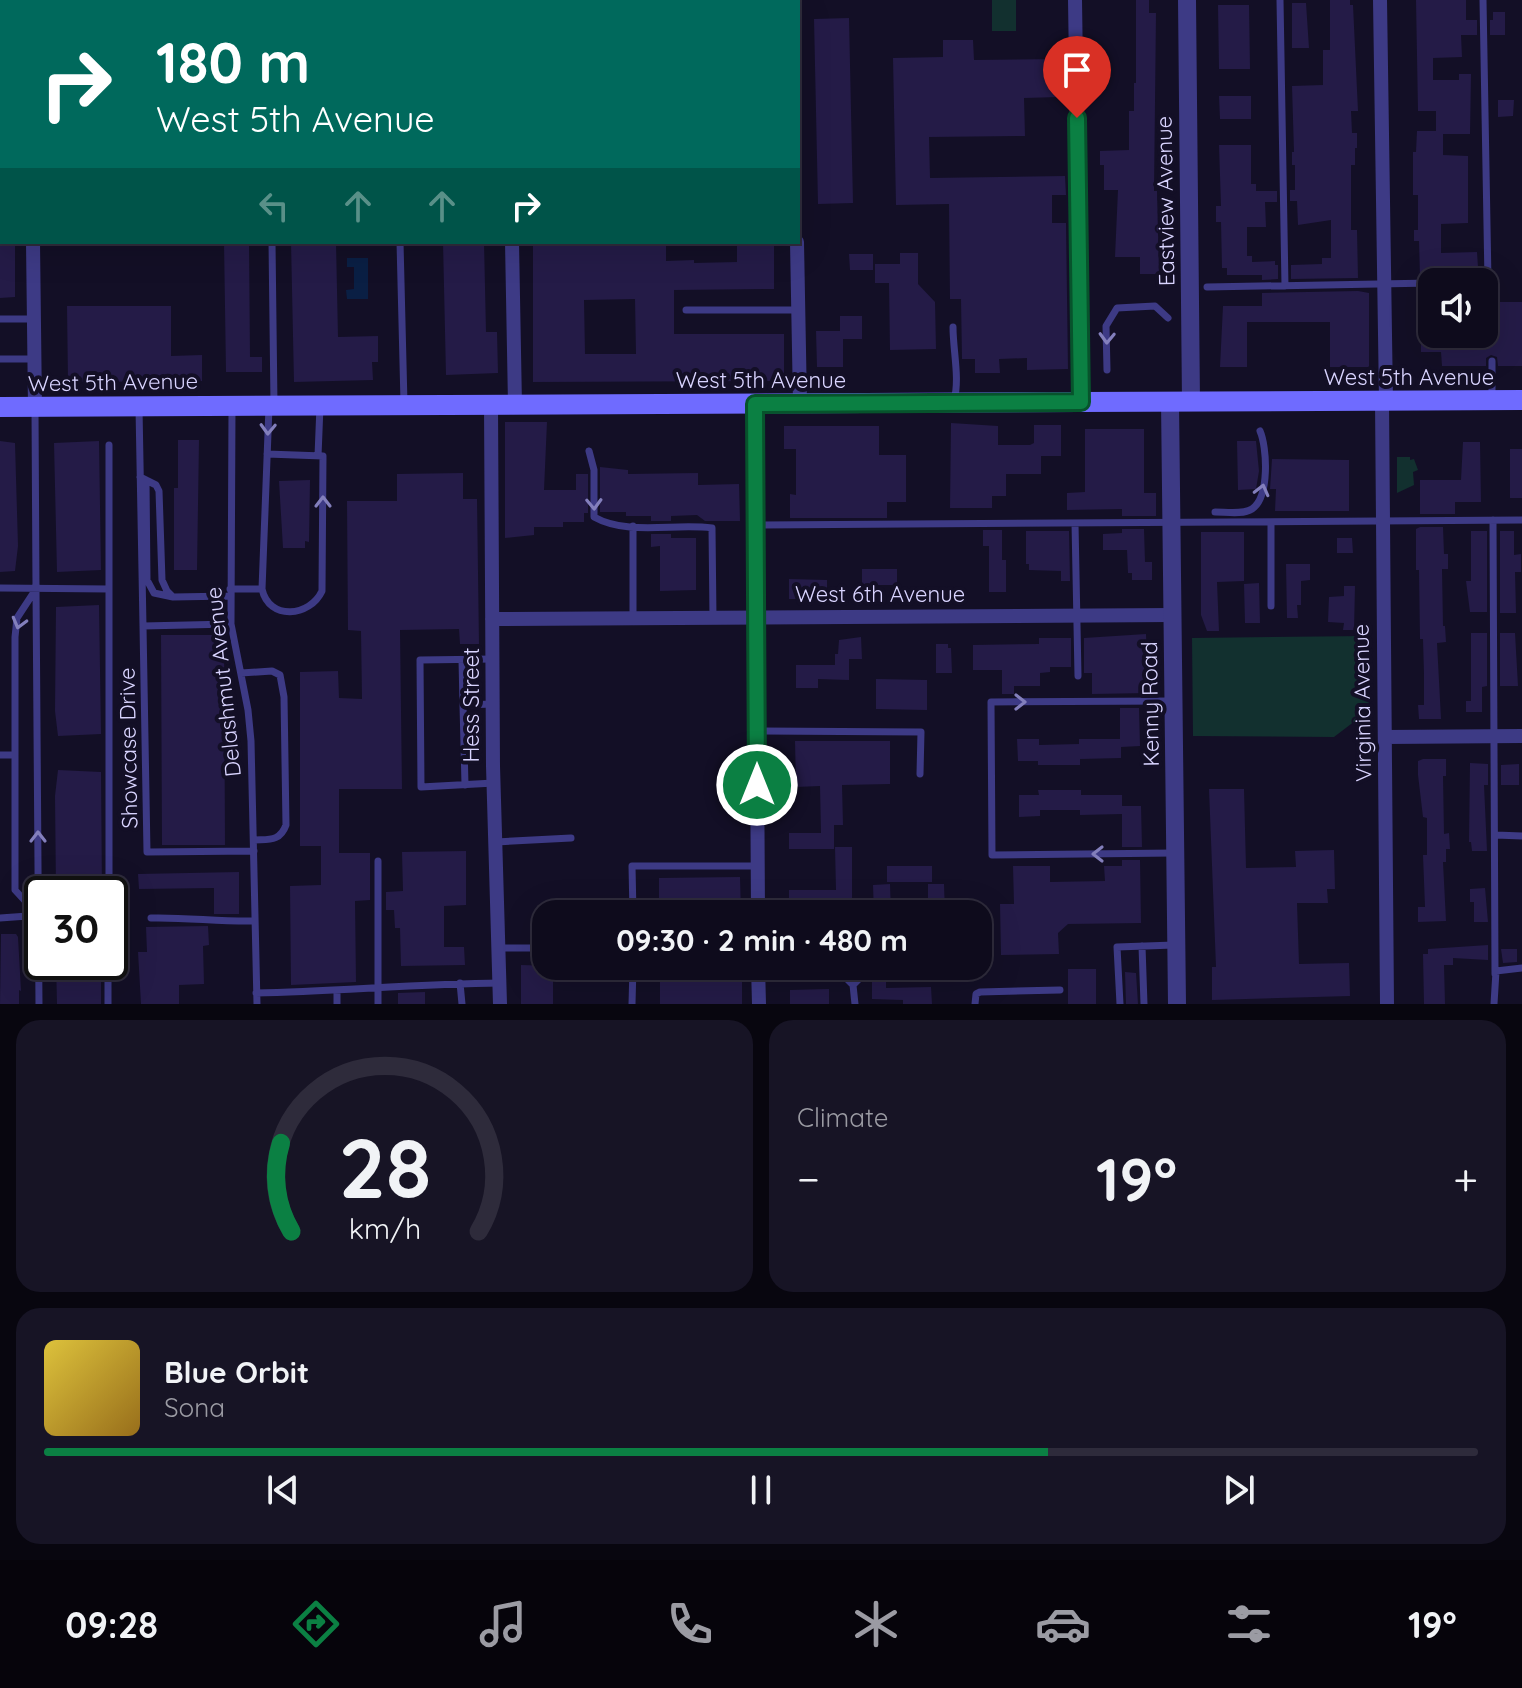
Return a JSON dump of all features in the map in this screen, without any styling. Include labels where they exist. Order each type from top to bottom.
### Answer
[{"type":"main road","name":"West 5th Avenue","points":[[0,407],[1522,400]]},
{"type":"street","points":[[1075,0],[1081,402]]},
{"type":"street","name":"Eastview Avenue","points":[[1180,402],[1187,0]]},
{"type":"street","name":"Virginia Avenue","points":[[1380,0],[1387,1004]]},
{"type":"street","points":[[33,244],[35,407]]},
{"type":"street","points":[[512,244],[515,405]]},
{"type":"street","points":[[797,244],[800,404]]},
{"type":"street","name":"Kenny Road","points":[[1177,1004],[1172,523],[1180,402]]},
{"type":"street","points":[[755,404],[758,900]]},
{"type":"street","name":"Hess Street","points":[[491,405],[494,783],[500,1004]]},
{"type":"street","name":"West 6th Avenue","points":[[492,619],[1172,615]]},
{"type":"street","points":[[1385,737],[1522,736]]},
{"type":"street","points":[[758,980],[759,1004]]},
{"type":"lane","points":[[1280,0],[1285,286]]},
{"type":"lane","points":[[1483,0],[1488,268]]},
{"type":"lane","points":[[267,454],[323,456],[322,591],[318,599],[294,612],[283,612],[274,607],[264,598],[262,589],[267,454],[271,405],[272,244]]},
{"type":"lane","points":[[400,244],[404,405]]},
{"type":"lane","points":[[1207,287],[1418,284]]},
{"type":"lane","points":[[1107,370],[1106,326],[1117,308],[1155,306],[1168,318]]},
{"type":"lane","points":[[686,310],[798,310]]},
{"type":"lane","points":[[0,319],[34,319]]},
{"type":"lane","points":[[953,327],[958,387],[953,403]]},
{"type":"lane","points":[[0,359],[35,359]]},
{"type":"lane","points":[[1492,361],[1492,400]]},
{"type":"lane","name":"Delashmut Avenue","points":[[232,405],[231,624],[251,741],[257,1004]]},
{"type":"lane","points":[[318,456],[320,405]]},
{"type":"lane","points":[[139,406],[147,580],[154,593],[173,597],[262,589]]},
{"type":"lane","points":[[35,407],[40,876]]},
{"type":"lane","points":[[1215,512],[1243,512],[1258,503],[1265,484],[1265,441],[1260,431]]},
{"type":"lane","points":[[109,445],[109,876]]},
{"type":"lane","points":[[589,451],[594,470],[594,517],[608,525],[712,528],[713,618]]},
{"type":"lane","points":[[143,479],[156,485],[159,491],[162,580],[173,597]]},
{"type":"lane","points":[[143,479],[143,626],[231,624]]},
{"type":"lane","points":[[1493,520],[1494,1004]]},
{"type":"lane","points":[[757,525],[1522,520]]},
{"type":"lane","points":[[1271,522],[1271,606]]},
{"type":"lane","points":[[1075,523],[1078,676]]},
{"type":"lane","points":[[633,526],[633,618]]},
{"type":"lane","points":[[0,588],[109,589]]},
{"type":"lane","points":[[24,899],[15,890],[17,618],[36,589]]},
{"type":"lane","name":"Showcase Drive","points":[[143,626],[147,852],[254,851]]},
{"type":"lane","points":[[493,659],[420,660],[421,787],[494,783]]},
{"type":"lane","points":[[462,660],[465,785]]},
{"type":"lane","points":[[241,673],[272,671],[280,675],[284,697],[286,825],[283,834],[277,838],[254,840]]},
{"type":"lane","points":[[1174,701],[991,702],[992,855],[1176,853]]},
{"type":"lane","points":[[463,705],[493,704]]},
{"type":"lane","points":[[757,731],[921,732],[920,774]]},
{"type":"lane","points":[[0,755],[15,755]]},
{"type":"lane","points":[[1496,835],[1522,836]]},
{"type":"lane","points":[[496,842],[571,838]]},
{"type":"lane","points":[[378,861],[378,1004]]},
{"type":"lane","points":[[633,900],[632,866],[757,866]]},
{"type":"lane","points":[[0,918],[24,916]]},
{"type":"lane","points":[[151,918],[255,921]]},
{"type":"lane","points":[[1120,1004],[1117,947],[1177,945]]},
{"type":"lane","points":[[1142,946],[1144,1004]]},
{"type":"lane","points":[[499,948],[532,948]]},
{"type":"lane","points":[[1495,974],[1500,969],[1522,968]]},
{"type":"lane","points":[[39,980],[39,1004]]},
{"type":"lane","points":[[108,980],[108,1004]]},
{"type":"lane","points":[[632,1004],[633,980]]},
{"type":"lane","points":[[848,980],[853,985],[855,1004]]},
{"type":"lane","points":[[853,985],[858,980]]},
{"type":"lane","points":[[460,983],[462,1004]]},
{"type":"lane","points":[[256,993],[500,983]]},
{"type":"lane","points":[[337,990],[337,1004]]},
{"type":"lane","points":[[975,1004],[976,994],[980,992],[1060,990]]},
{"type":"green space","points":[[992,0],[1016,0],[1016,31],[992,31]]},
{"type":"green space","points":[[1397,457],[1414,459],[1418,470],[1413,472],[1414,485],[1397,493]]},
{"type":"green space","points":[[1368,636],[1369,718],[1355,721],[1334,737],[1193,736],[1192,638]]},
{"type":"water","points":[[347,258],[368,258],[368,299],[347,299],[346,290],[354,289],[354,267],[347,267]]},
{"type":"building","points":[[1136,0],[1149,0],[1149,13],[1156,13],[1154,191],[1157,191],[1159,274],[1140,274],[1140,257],[1115,257],[1118,190],[1104,190],[1104,165],[1100,165],[1100,151],[1129,150],[1129,111],[1134,111],[1136,83]]},
{"type":"building","points":[[1330,0],[1350,0],[1350,5],[1353,5],[1358,111],[1351,111],[1352,133],[1357,133],[1357,148],[1355,165],[1351,165],[1351,230],[1357,230],[1358,278],[1291,279],[1291,265],[1322,264],[1322,258],[1331,258],[1331,220],[1298,225],[1297,201],[1290,201],[1290,190],[1295,190],[1292,86],[1323,85],[1323,50],[1330,50]]},
{"type":"building","points":[[1416,0],[1466,0],[1466,20],[1477,20],[1477,35],[1461,35],[1462,57],[1433,58],[1433,80],[1459,80],[1459,74],[1471,74],[1470,134],[1443,134],[1443,155],[1468,156],[1468,223],[1441,224],[1441,253],[1477,252],[1478,267],[1420,268],[1419,241],[1414,241],[1414,230],[1418,230],[1418,195],[1413,195],[1413,152],[1416,152],[1417,131],[1436,131],[1436,111],[1418,111]]},
{"type":"building","points":[[1292,3],[1306,3],[1309,48],[1292,48]]},
{"type":"building","points":[[1218,5],[1249,5],[1250,69],[1219,69]]},
{"type":"building","points":[[1493,12],[1505,12],[1505,35],[1490,35]]},
{"type":"building","points":[[849,18],[853,203],[818,204],[814,19]]},
{"type":"building","points":[[943,40],[973,40],[974,60],[1059,59],[1059,97],[1024,98],[1025,136],[929,137],[930,178],[1065,176],[1066,195],[1052,195],[1052,223],[1066,223],[1068,369],[1027,370],[1027,358],[999,359],[1000,373],[975,373],[975,359],[962,359],[961,299],[950,299],[949,204],[896,205],[893,58],[943,57]]},
{"type":"building","points":[[1219,96],[1251,96],[1251,119],[1220,119]]},
{"type":"building","points":[[1498,100],[1514,100],[1513,116],[1498,117]]},
{"type":"building","points":[[1219,145],[1251,145],[1251,184],[1256,184],[1256,191],[1277,191],[1277,202],[1265,202],[1266,227],[1247,227],[1247,256],[1252,256],[1252,262],[1275,261],[1278,279],[1262,280],[1262,275],[1227,275],[1227,268],[1222,268],[1221,222],[1216,222],[1216,206],[1221,206]]},
{"type":"building","points":[[0,244],[15,244],[15,297],[0,298]]},
{"type":"building","points":[[224,244],[249,244],[250,357],[262,357],[262,372],[226,372]]},
{"type":"building","points":[[291,244],[336,244],[338,337],[378,336],[378,362],[372,362],[373,380],[294,382]]},
{"type":"building","points":[[443,244],[484,244],[486,332],[497,332],[498,373],[446,375]]},
{"type":"building","points":[[533,244],[666,244],[666,261],[694,260],[694,263],[737,262],[737,244],[774,244],[774,289],[674,290],[674,334],[784,334],[784,381],[533,382]],"holes":[[[635,299],[636,354],[585,354],[584,300]]]},
{"type":"building","points":[[900,253],[918,253],[918,284],[935,302],[936,349],[890,350],[889,283],[875,283],[875,264],[900,264]]},
{"type":"building","points":[[849,254],[873,254],[873,270],[850,270]]},
{"type":"building","points":[[1262,293],[1369,293],[1369,367],[1330,367],[1330,322],[1247,322],[1247,367],[1220,367],[1223,306],[1262,306]]},
{"type":"building","points":[[1498,302],[1522,302],[1522,366],[1498,366],[1497,357],[1491,355],[1486,358],[1486,366],[1442,366],[1441,352],[1421,352],[1421,348],[1498,348]]},
{"type":"building","points":[[67,306],[171,306],[171,356],[202,355],[202,381],[68,382]]},
{"type":"building","points":[[840,316],[862,316],[862,339],[843,339],[843,367],[817,367],[816,331],[840,331]]},
{"type":"building","points":[[505,422],[547,422],[544,490],[576,490],[576,474],[588,474],[588,513],[584,513],[584,522],[563,522],[563,527],[534,527],[534,535],[505,538]]},
{"type":"building","points":[[951,423],[998,426],[998,445],[1030,445],[1034,443],[1034,425],[1061,425],[1061,456],[1041,456],[1041,474],[1006,474],[1006,496],[992,496],[992,508],[950,508]]},
{"type":"building","points":[[784,426],[879,426],[879,455],[906,455],[906,502],[887,502],[887,518],[790,518],[790,494],[796,495],[796,449],[784,449]]},
{"type":"building","points":[[1085,429],[1144,429],[1144,493],[1156,493],[1156,516],[1122,516],[1122,509],[1067,510],[1067,493],[1085,492]]},
{"type":"building","points":[[178,440],[199,440],[197,570],[174,570],[174,488],[178,488]]},
{"type":"building","points":[[0,441],[15,443],[18,546],[15,571],[0,572]]},
{"type":"building","points":[[99,441],[101,570],[57,572],[54,443]]},
{"type":"building","points":[[1237,441],[1256,441],[1259,471],[1256,489],[1238,490]]},
{"type":"building","points":[[1463,442],[1480,442],[1481,502],[1455,502],[1455,514],[1420,514],[1420,480],[1461,480]]},
{"type":"building","points":[[1510,449],[1522,449],[1522,498],[1510,498]]},
{"type":"building","points":[[1272,459],[1349,460],[1349,511],[1275,511],[1276,489],[1270,489]]},
{"type":"building","points":[[600,467],[628,470],[628,474],[698,473],[698,485],[739,484],[740,521],[705,521],[697,515],[671,516],[671,521],[651,521],[651,516],[600,512]]},
{"type":"building","points":[[463,473],[463,499],[477,499],[479,644],[460,644],[459,629],[400,630],[402,789],[339,789],[339,853],[370,853],[370,900],[355,901],[356,982],[291,985],[290,886],[321,885],[321,846],[300,846],[300,672],[338,671],[339,698],[362,699],[361,631],[348,630],[347,501],[397,501],[397,474]]},
{"type":"building","points":[[310,480],[309,542],[305,541],[305,548],[283,548],[279,481]]},
{"type":"building","points":[[1443,527],[1444,554],[1448,554],[1448,569],[1442,569],[1446,642],[1437,643],[1441,719],[1419,719],[1418,705],[1424,705],[1419,570],[1416,570],[1416,529]]},
{"type":"building","points":[[1122,529],[1144,529],[1145,562],[1152,562],[1152,580],[1132,580],[1132,573],[1128,573],[1127,550],[1103,550],[1103,534],[1122,533]]},
{"type":"building","points":[[983,530],[1002,530],[1006,592],[989,592],[989,546],[983,546]]},
{"type":"building","points":[[1026,531],[1069,531],[1070,581],[1061,581],[1061,571],[1029,570],[1029,564],[1026,564]]},
{"type":"building","points":[[1471,531],[1487,531],[1487,612],[1470,612],[1466,581],[1471,581]]},
{"type":"building","points":[[1500,531],[1514,531],[1514,555],[1521,554],[1521,572],[1515,572],[1516,613],[1500,613]]},
{"type":"building","points":[[1201,532],[1244,532],[1244,581],[1217,582],[1219,631],[1207,631],[1201,615]]},
{"type":"building","points":[[651,534],[696,538],[696,590],[660,591],[660,546],[651,547]]},
{"type":"building","points":[[1337,538],[1352,538],[1353,553],[1337,553]]},
{"type":"building","points":[[1286,564],[1310,564],[1310,580],[1301,581],[1298,618],[1287,618]]},
{"type":"building","points":[[862,569],[897,569],[897,585],[862,585]]},
{"type":"building","points":[[789,579],[827,580],[827,599],[789,599]]},
{"type":"building","points":[[1259,583],[1260,623],[1245,623],[1244,584]]},
{"type":"building","points":[[1344,586],[1355,586],[1354,630],[1343,630],[1344,623],[1328,622],[1329,597],[1344,596]]},
{"type":"building","points":[[99,605],[101,734],[58,736],[55,711],[56,607]]},
{"type":"building","points":[[1471,633],[1487,633],[1487,686],[1482,687],[1482,712],[1466,712],[1466,701],[1471,701]]},
{"type":"building","points":[[1500,633],[1515,633],[1518,686],[1500,686]]},
{"type":"building","points":[[1146,634],[1148,693],[1092,694],[1092,673],[1084,673],[1084,638]]},
{"type":"building","points":[[161,635],[224,635],[225,845],[162,845]]},
{"type":"building","points":[[861,637],[862,659],[849,659],[849,680],[818,679],[818,688],[796,688],[796,665],[835,665],[839,640]]},
{"type":"building","points":[[1039,638],[1071,638],[1071,667],[1050,667],[1050,672],[1040,673],[1040,686],[1014,686],[1014,694],[1002,694],[1002,670],[973,670],[973,645],[1039,644]]},
{"type":"building","points":[[936,644],[948,644],[951,648],[952,673],[936,673]]},
{"type":"building","points":[[876,679],[927,680],[927,710],[876,709]]},
{"type":"building","points":[[1120,708],[1139,708],[1140,746],[1121,747],[1121,758],[1080,759],[1080,765],[1038,765],[1038,761],[1018,761],[1017,739],[1039,739],[1039,745],[1079,744],[1079,739],[1120,739]]},
{"type":"building","points":[[795,741],[890,741],[890,784],[842,785],[843,825],[834,825],[834,849],[789,849],[789,833],[821,833],[820,786],[796,787]]},
{"type":"building","points":[[1446,759],[1446,776],[1443,776],[1444,834],[1449,833],[1450,849],[1446,849],[1446,862],[1443,862],[1446,921],[1418,922],[1418,907],[1425,907],[1423,855],[1427,855],[1427,818],[1423,817],[1418,775],[1418,761]]},
{"type":"building","points":[[1470,763],[1488,764],[1488,785],[1484,785],[1487,851],[1472,851],[1469,842]]},
{"type":"building","points":[[1519,764],[1519,785],[1501,785],[1501,765]]},
{"type":"building","points":[[58,770],[101,772],[102,876],[56,876],[55,796]]},
{"type":"building","points":[[1209,789],[1244,789],[1246,868],[1296,867],[1295,851],[1334,850],[1335,889],[1327,889],[1328,903],[1297,903],[1299,964],[1349,963],[1350,996],[1212,1000],[1212,967],[1216,967]]},
{"type":"building","points":[[1038,790],[1081,790],[1081,795],[1122,795],[1122,806],[1141,806],[1142,847],[1122,847],[1122,814],[1080,815],[1080,810],[1040,810],[1040,816],[1019,817],[1019,795],[1039,795]]},
{"type":"building","points":[[835,847],[852,847],[852,900],[789,900],[789,890],[836,890]]},
{"type":"building","points":[[466,851],[466,905],[444,906],[444,947],[464,947],[465,965],[401,966],[400,928],[395,928],[394,910],[386,910],[386,892],[403,891],[402,852]]},
{"type":"building","points":[[1122,860],[1140,860],[1141,923],[1068,924],[1058,933],[1059,954],[1001,955],[1000,904],[1014,904],[1013,866],[1050,866],[1050,882],[1105,881],[1104,866],[1122,866]]},
{"type":"building","points":[[887,866],[932,866],[932,882],[887,882]]},
{"type":"building","points":[[239,872],[239,914],[214,914],[214,888],[139,889],[138,874]]},
{"type":"building","points":[[740,877],[741,900],[659,900],[659,878]]},
{"type":"building","points":[[890,884],[891,900],[874,900],[873,885]]},
{"type":"building","points":[[928,884],[944,884],[945,900],[928,900]]},
{"type":"building","points":[[1485,888],[1488,922],[1474,922],[1474,902],[1470,902],[1470,889]]},
{"type":"building","points":[[208,926],[209,945],[203,946],[204,984],[179,985],[179,1004],[141,1004],[138,952],[147,952],[146,927]]},
{"type":"building","points":[[1,934],[16,934],[18,937],[19,1004],[0,1004]]},
{"type":"building","points":[[1488,945],[1488,960],[1453,958],[1453,965],[1444,965],[1445,1004],[1424,1004],[1423,954],[1428,954],[1428,949]]},
{"type":"building","points":[[1501,949],[1517,949],[1517,962],[1503,963]]},
{"type":"building","points":[[521,965],[532,965],[532,980],[553,980],[553,1004],[521,1004]]},
{"type":"building","points":[[1068,969],[1096,969],[1096,1004],[1068,1004]]},
{"type":"building","points":[[1125,972],[1136,973],[1138,1004],[1126,1004]]},
{"type":"building","points":[[56,980],[101,980],[101,1004],[57,1004]]},
{"type":"building","points":[[660,980],[742,980],[742,1004],[660,1004]]},
{"type":"building","points":[[872,980],[886,980],[886,988],[931,987],[932,1004],[903,1004],[903,1000],[872,999]]},
{"type":"building","points":[[829,989],[829,1004],[790,1004],[790,990]]},
{"type":"building","points":[[425,992],[425,1004],[398,1004],[398,993]]},
{"type":"route","points":[[757,785],[755,404],[1081,402],[1077,118]]}]
